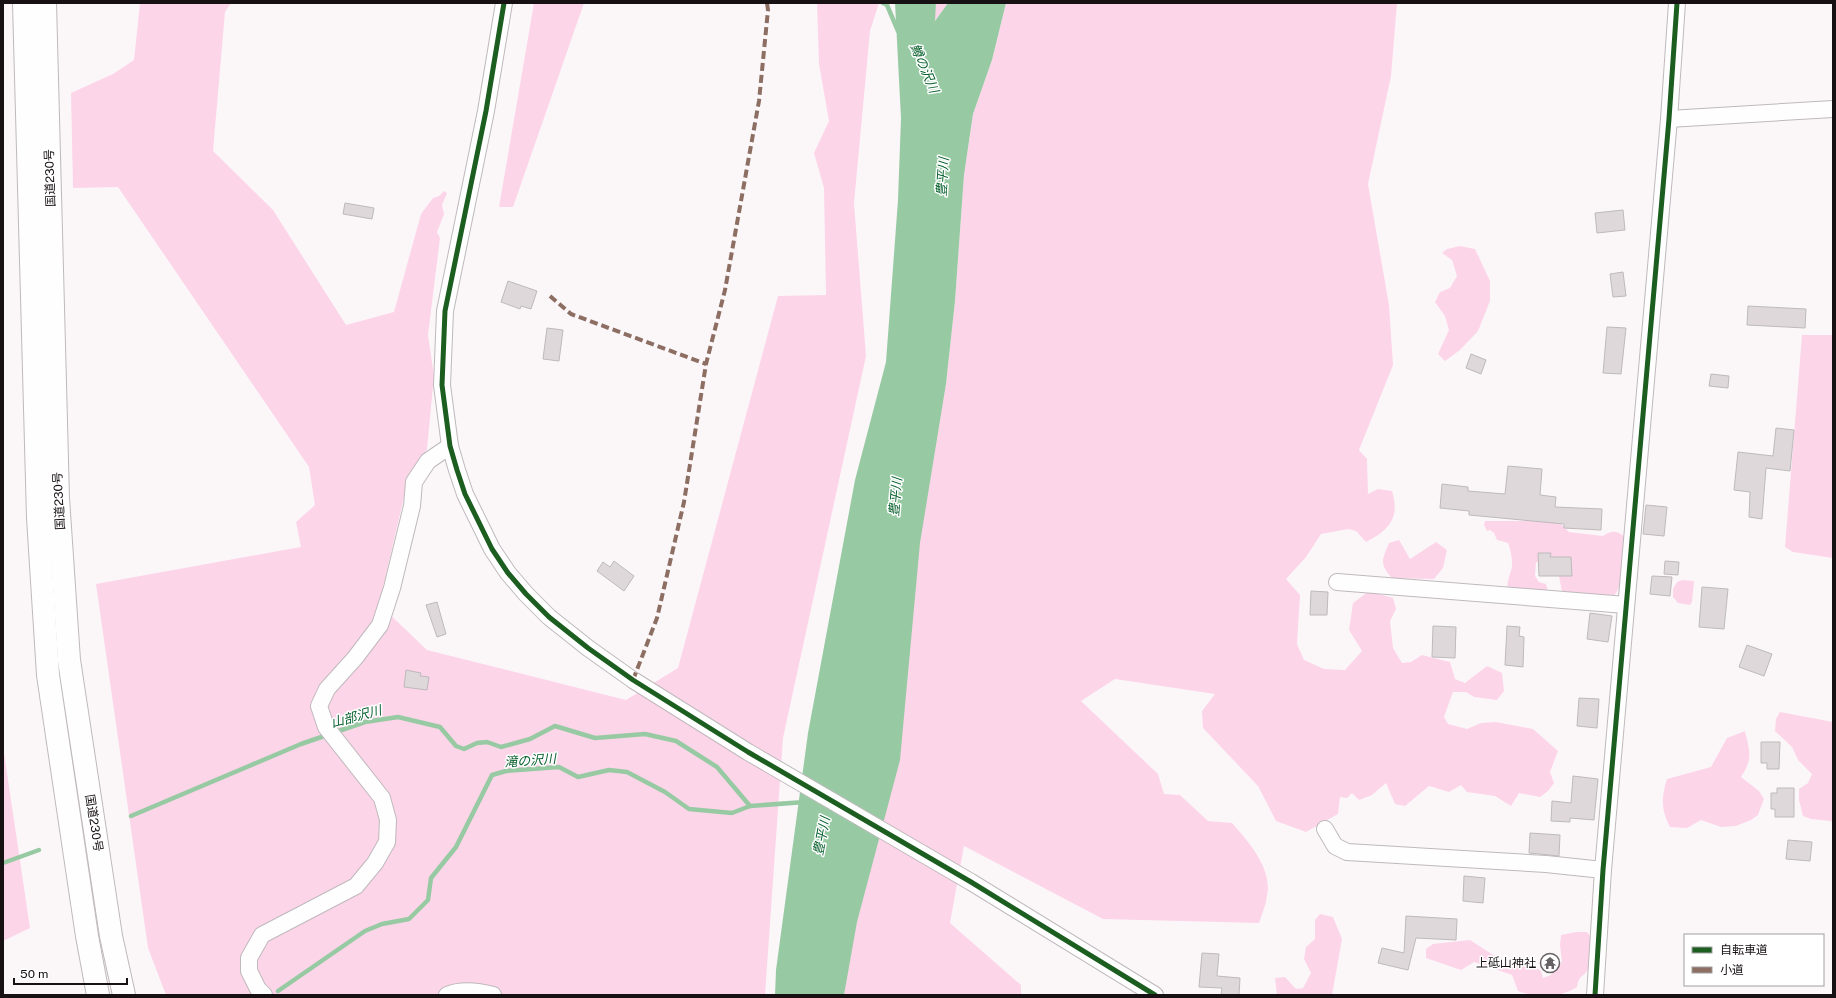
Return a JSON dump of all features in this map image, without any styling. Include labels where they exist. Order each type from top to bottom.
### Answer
[{"type":"highway","name":"国道230号","points":[[24,3],[38,518],[48,675],[87,936],[98,995]]},
{"type":"highway","name":"国道230号","points":[[45,3],[58,498],[69,660],[111,936],[124,995]]},
{"type":"street","points":[[504,3],[486,111],[445,312],[442,385],[450,446],[465,494],[492,549],[508,573],[549,617],[588,648],[633,680],[748,752],[970,882],[1155,995]]},
{"type":"street","points":[[1595,995],[1603,870],[1669,119],[1677,3]]},
{"type":"street","points":[[1669,119],[1833,109]]},
{"type":"street","points":[[264,995],[258,989],[249,971],[249,958],[262,935],[356,886],[375,863],[387,842],[388,820],[382,798],[330,732],[319,706],[327,689],[355,658],[380,625],[392,588],[412,506],[414,482],[428,461],[450,446]]},
{"type":"street","points":[[1337,582],[1626,605]]},
{"type":"street","points":[[1325,829],[1335,846],[1347,852],[1546,864],[1603,870]]},
{"type":"street","points":[[447,995],[456,991],[482,992],[493,995]]},
{"type":"shaded area","points":[[140,3],[231,3],[225,12],[213,151],[273,210],[346,325],[394,312],[421,214],[433,198],[439,196],[444,191],[447,193],[442,205],[444,214],[437,232],[440,238],[428,335],[434,376],[427,449],[408,480],[379,604],[427,650],[626,700],[678,668],[778,296],[826,295],[824,188],[814,153],[829,121],[819,64],[817,3],[879,3],[870,31],[854,203],[866,356],[783,738],[765,995],[166,995],[148,948],[96,584],[301,547],[296,522],[315,505],[309,467],[118,187],[73,188],[71,93],[113,74],[134,60]]},
{"type":"shaded area","points":[[534,3],[584,3],[513,207],[499,207]]},
{"type":"shaded area","points":[[936,3],[948,3],[934,22]]},
{"type":"shaded area","points":[[1006,3],[1397,3],[1391,76],[1368,184],[1389,305],[1393,365],[1359,450],[1367,459],[1368,494],[1378,489],[1392,491],[1395,508],[1394,515],[1391,522],[1381,533],[1366,542],[1356,531],[1348,529],[1321,534],[1306,557],[1286,579],[1300,595],[1297,644],[1304,660],[1324,669],[1345,670],[1362,651],[1349,630],[1353,603],[1369,591],[1393,598],[1396,609],[1390,621],[1393,648],[1402,663],[1411,662],[1422,655],[1450,662],[1455,679],[1465,683],[1487,666],[1502,673],[1504,691],[1497,700],[1474,697],[1466,692],[1453,692],[1444,717],[1448,724],[1467,729],[1481,723],[1496,722],[1533,729],[1558,751],[1550,772],[1554,783],[1548,791],[1540,797],[1519,793],[1511,806],[1495,796],[1467,792],[1461,785],[1449,792],[1429,786],[1405,806],[1395,804],[1386,783],[1372,795],[1359,800],[1352,793],[1347,798],[1340,797],[1338,814],[1306,832],[1276,821],[1258,786],[1203,728],[1202,711],[1215,694],[1115,679],[1081,701],[1158,774],[1164,794],[1180,795],[1208,821],[1232,823],[1245,838],[1258,856],[1263,866],[1268,886],[1264,910],[1259,923],[1103,919],[964,846],[950,923],[1021,985],[1021,995],[844,995],[946,384],[955,301],[964,175],[973,114],[992,60]]},
{"type":"shaded area","points":[[1460,246],[1475,249],[1490,281],[1490,301],[1478,331],[1460,350],[1445,361],[1438,354],[1449,330],[1445,316],[1435,302],[1440,292],[1450,288],[1457,276],[1452,260],[1442,253],[1447,249]]},
{"type":"shaded area","points":[[1802,335],[1833,335],[1833,558],[1793,552],[1785,547]]},
{"type":"shaded area","points":[[1485,521],[1558,521],[1569,532],[1603,536],[1611,532],[1621,534],[1624,536],[1624,568],[1617,591],[1613,597],[1569,595],[1562,592],[1557,565],[1553,563],[1536,562],[1535,576],[1539,582],[1546,584],[1548,592],[1508,591],[1507,587],[1512,566],[1509,545],[1508,543],[1497,540],[1494,533],[1490,530],[1487,531],[1484,525]]},
{"type":"shaded area","points":[[1399,540],[1410,559],[1436,542],[1447,550],[1443,568],[1434,579],[1392,578],[1383,565],[1383,558],[1389,543]]},
{"type":"shaded area","points":[[1682,580],[1694,581],[1692,602],[1690,605],[1678,603],[1673,597],[1673,589],[1677,582]]},
{"type":"shaded area","points":[[1780,712],[1833,722],[1833,823],[1831,821],[1811,819],[1803,816],[1799,800],[1799,789],[1808,783],[1812,774],[1798,760],[1792,747],[1775,731],[1776,719]]},
{"type":"shaded area","points":[[1745,731],[1749,760],[1741,777],[1759,791],[1764,799],[1758,815],[1751,820],[1736,826],[1721,827],[1701,820],[1687,828],[1670,827],[1665,815],[1663,803],[1667,779],[1711,767],[1727,738]]},
{"type":"shaded area","points":[[3,746],[30,928],[3,941]]},
{"type":"shaded area","points":[[1320,914],[1333,917],[1342,939],[1332,995],[1277,995],[1275,978],[1285,977],[1296,989],[1303,988],[1311,973],[1304,959],[1306,947],[1315,939],[1315,920]]},
{"type":"shaded area","points":[[1576,932],[1587,932],[1594,941],[1591,963],[1586,972],[1580,977],[1577,987],[1571,991],[1556,995],[1540,996],[1518,991],[1512,975],[1474,962],[1461,970],[1426,958],[1426,949],[1433,944],[1470,940],[1507,964],[1528,962],[1541,971],[1543,978],[1551,975],[1562,962],[1560,945],[1561,935]]},
{"type":"water","name":"豊平川","points":[[895,3],[936,3],[935,21],[948,3],[1006,3],[992,60],[973,114],[964,175],[955,301],[946,384],[920,543],[900,760],[857,922],[844,995],[775,995],[776,970],[808,733],[855,480],[886,362],[898,200],[901,118]]},
{"type":"building","points":[[345,203],[374,208],[372,219],[343,214]]},
{"type":"building","points":[[1623,210],[1625,230],[1597,233],[1595,213]]},
{"type":"building","points":[[1623,272],[1626,296],[1613,297],[1610,274]]},
{"type":"building","points":[[508,281],[537,291],[531,309],[521,306],[520,309],[501,302]]},
{"type":"building","points":[[1748,306],[1806,309],[1805,328],[1747,325]]},
{"type":"building","points":[[1607,327],[1626,328],[1621,374],[1603,373]]},
{"type":"building","points":[[547,328],[563,330],[559,361],[543,359]]},
{"type":"building","points":[[1471,354],[1486,360],[1481,374],[1466,368]]},
{"type":"building","points":[[1711,374],[1729,376],[1728,388],[1709,386]]},
{"type":"building","points":[[1776,428],[1794,430],[1790,471],[1766,468],[1762,519],[1749,517],[1750,492],[1734,490],[1738,452],[1773,456]]},
{"type":"building","points":[[1508,466],[1542,469],[1540,495],[1556,497],[1555,507],[1602,509],[1601,530],[1564,528],[1564,524],[1469,515],[1469,511],[1440,508],[1442,484],[1468,487],[1468,491],[1505,494]]},
{"type":"building","points":[[1646,505],[1667,507],[1664,536],[1643,534]]},
{"type":"building","points":[[1538,553],[1551,553],[1550,557],[1571,557],[1572,576],[1539,576]]},
{"type":"building","points":[[614,561],[634,576],[624,591],[597,571],[603,562],[610,567]]},
{"type":"building","points":[[1665,561],[1679,562],[1678,575],[1664,574]]},
{"type":"building","points":[[1652,576],[1672,577],[1670,596],[1650,594]]},
{"type":"building","points":[[1702,587],[1728,589],[1724,629],[1699,627]]},
{"type":"building","points":[[1311,591],[1328,592],[1327,615],[1310,615]]},
{"type":"building","points":[[437,602],[446,634],[437,637],[426,605]]},
{"type":"building","points":[[1590,613],[1612,616],[1608,642],[1587,639]]},
{"type":"building","points":[[1433,626],[1456,627],[1455,658],[1432,657]]},
{"type":"building","points":[[1507,626],[1520,627],[1519,636],[1524,637],[1523,667],[1505,665]]},
{"type":"building","points":[[1747,645],[1772,654],[1764,676],[1739,667]]},
{"type":"building","points":[[406,670],[421,673],[420,676],[429,677],[427,690],[404,687]]},
{"type":"building","points":[[1579,698],[1599,699],[1597,728],[1577,726]]},
{"type":"building","points":[[1761,742],[1780,742],[1779,769],[1767,769],[1767,763],[1761,763]]},
{"type":"building","points":[[1573,776],[1598,779],[1594,820],[1570,818],[1570,822],[1551,821],[1552,801],[1571,803]]},
{"type":"building","points":[[1777,788],[1794,788],[1794,817],[1775,817],[1775,809],[1771,809],[1771,793],[1777,793]]},
{"type":"building","points":[[1530,833],[1560,835],[1559,856],[1529,853]]},
{"type":"building","points":[[1788,840],[1812,842],[1810,861],[1786,859]]},
{"type":"building","points":[[1464,876],[1485,878],[1483,903],[1463,901]]},
{"type":"building","points":[[1406,916],[1457,919],[1456,940],[1416,938],[1408,970],[1378,963],[1382,948],[1404,953]]},
{"type":"building","points":[[1202,953],[1219,954],[1217,976],[1240,978],[1239,995],[1221,995],[1222,988],[1199,987]]},
{"type":"waterway","name":"鱒の沢川","points":[[883,3],[887,5],[898,31]]},
{"type":"waterway","name":"山部沢川","points":[[131,816],[301,744],[365,722],[398,717],[440,727],[456,746],[464,749],[477,743],[487,742],[501,747],[530,739],[555,726],[595,738],[645,734],[676,741],[717,767],[750,806]]},
{"type":"waterway","name":"滝の沢川","points":[[278,991],[365,931],[382,924],[409,919],[428,900],[431,878],[456,847],[492,775],[506,771],[559,767],[578,777],[609,770],[627,772],[665,792],[689,809],[732,813],[750,806],[805,802]]},
{"type":"waterway","name":"山部沢川","points":[[3,863],[39,850]]},
{"type":"marked path","points":[[633,680],[657,618],[684,502],[706,364],[725,290],[759,101],[768,10],[767,3]]},
{"type":"marked path","points":[[550,296],[571,314],[706,364]]},
{"type":"cycle path","points":[[504,3],[486,111],[445,311],[442,385],[450,446],[457,470],[465,494],[492,549],[508,573],[549,617],[588,648],[633,680],[748,752],[971,882],[1155,995]]},
{"type":"cycle path","points":[[1595,995],[1603,870],[1669,119],[1677,3]]},
{"type":"place","name":"上砥山神社","points":[[1550,963]]}]
